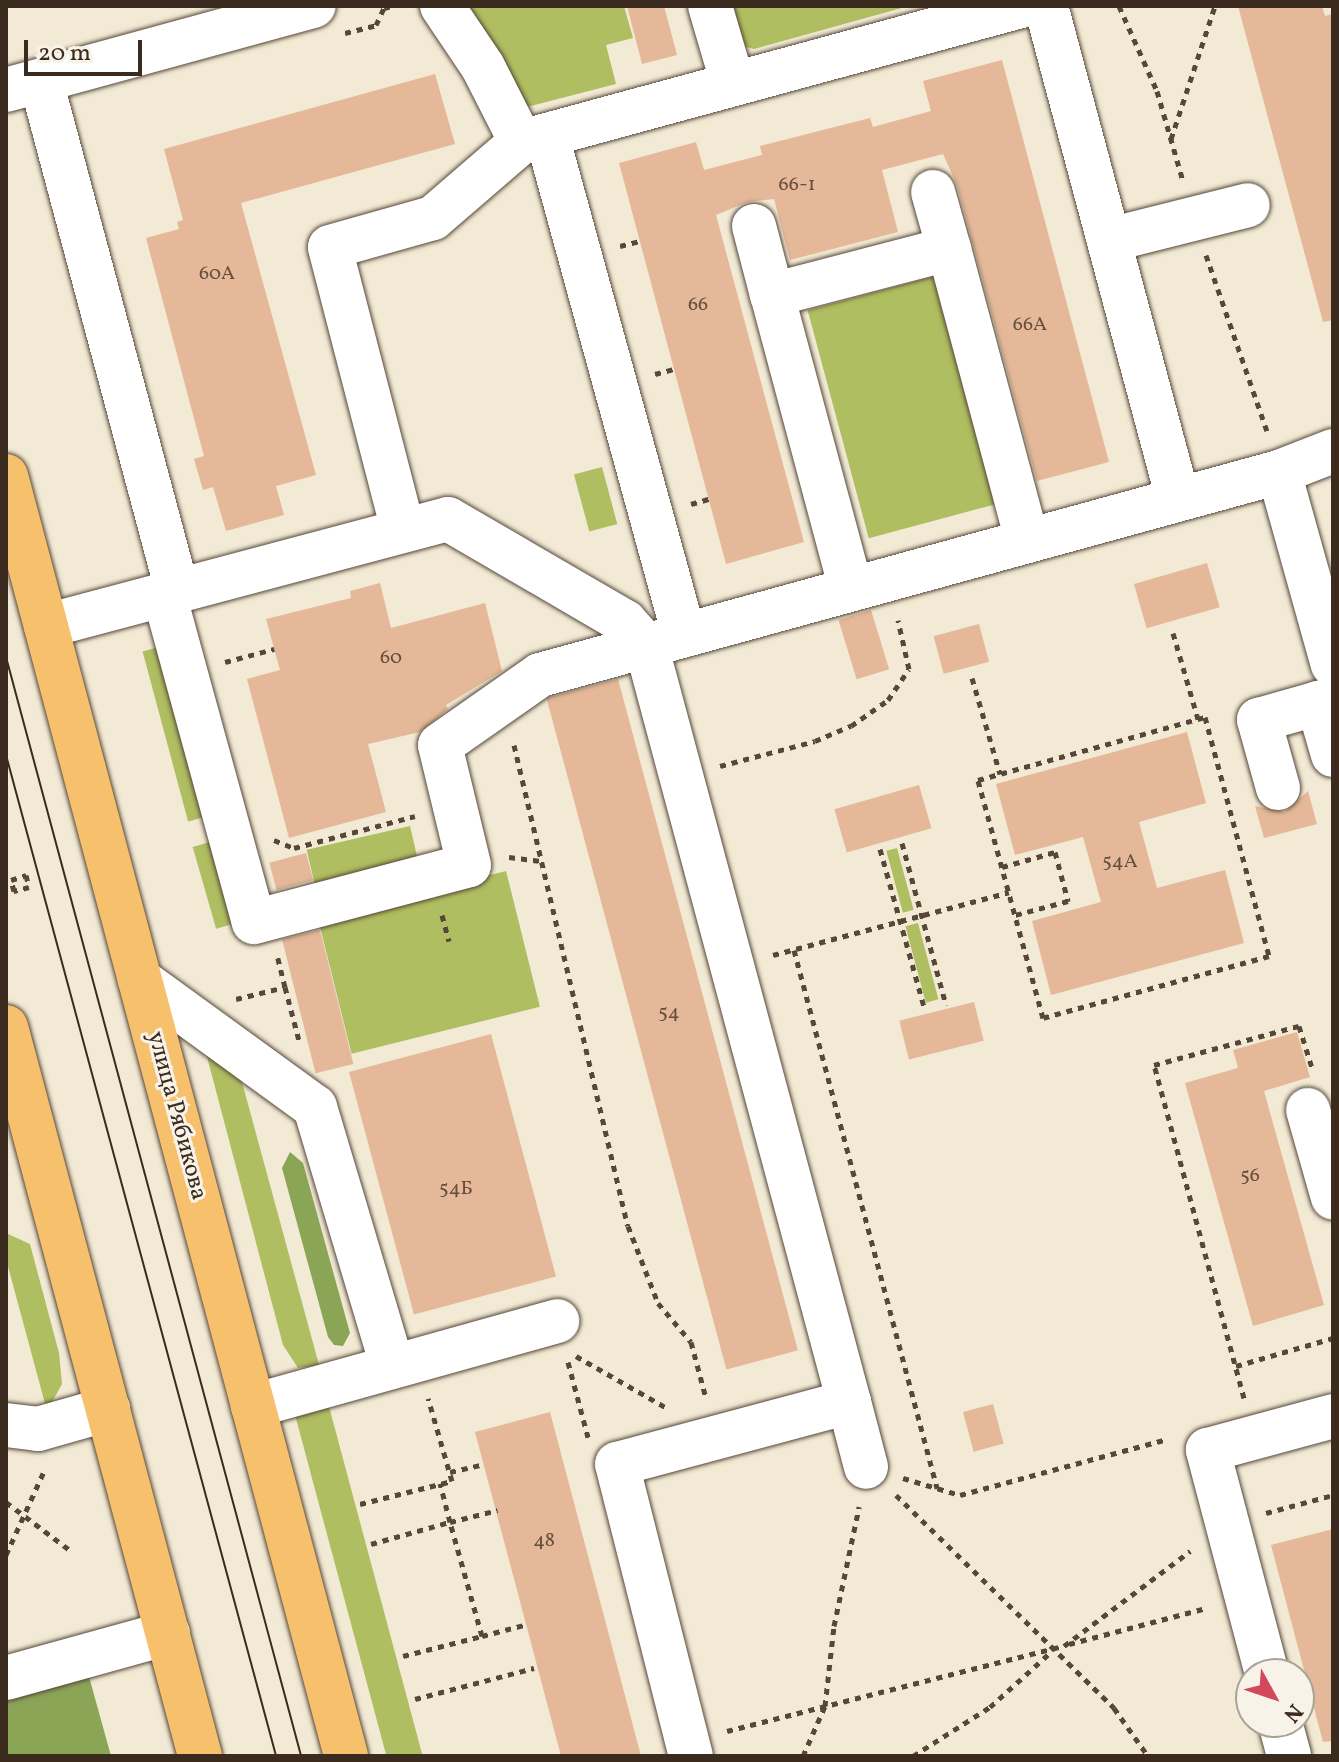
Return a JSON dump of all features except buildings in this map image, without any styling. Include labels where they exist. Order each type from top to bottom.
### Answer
[{"type":"main road","name":"улица Рябикова","points":[[6,476],[346,1756]]},
{"type":"main road","points":[[6,1027],[18,1115],[108,1409],[200,1756]]},
{"type":"lane","points":[[314,6],[23,86],[170,592],[186,673],[254,922],[469,865],[440,745],[540,675],[1279,472],[1333,451]]},
{"type":"lane","points":[[442,6],[534,139],[665,640],[680,776],[866,1467]]},
{"type":"lane","points":[[710,6],[733,84]]},
{"type":"lane","points":[[403,530],[330,247],[433,218],[534,139],[1021,6]]},
{"type":"lane","points":[[1046,6],[1178,499]]},
{"type":"lane","points":[[933,192],[1027,540]]},
{"type":"lane","points":[[1109,240],[1248,205]]},
{"type":"lane","points":[[754,226],[772,295],[870,584]]},
{"type":"lane","points":[[772,295],[949,249]]},
{"type":"lane","points":[[1279,472],[1328,689],[1333,755]]},
{"type":"lane","points":[[46,626],[448,519],[625,622],[665,640]]},
{"type":"lane","points":[[1278,788],[1259,720],[1328,689]]},
{"type":"lane","points":[[140,980],[315,1107],[404,1362]]},
{"type":"lane","points":[[1308,1110],[1333,1198]]},
{"type":"lane","points":[[253,1406],[557,1321]]},
{"type":"lane","points":[[689,1748],[617,1464],[849,1402]]},
{"type":"lane","points":[[6,1425],[38,1429],[108,1409]]},
{"type":"lane","points":[[1263,1658],[1208,1450],[1333,1416]]},
{"type":"lane","points":[[6,1678],[168,1633]]},
{"type":"path","points":[[1171,140],[1215,6]]},
{"type":"path","points":[[680,776],[815,741],[851,726],[888,700],[909,669],[870,584]]},
{"type":"path","points":[[1173,633],[1198,719]]},
{"type":"path","points":[[186,673],[274,649]]},
{"type":"path","points":[[972,678],[1000,774]]},
{"type":"path","points":[[504,701],[628,1226],[658,1303],[691,1342],[718,1437]]},
{"type":"path","points":[[1205,717],[1269,956],[1043,1018],[978,780],[1000,774],[1205,717]]},
{"type":"path","points":[[226,820],[294,848],[454,806]]},
{"type":"path","points":[[902,843],[946,1005]]},
{"type":"path","points":[[880,849],[925,1010]]},
{"type":"path","points":[[1002,867],[1055,852],[1068,901],[1015,915]]},
{"type":"path","points":[[503,856],[541,861]]},
{"type":"path","points":[[730,967],[1009,892]]},
{"type":"path","points":[[275,949],[304,1058]]},
{"type":"path","points":[[794,950],[937,1488]]},
{"type":"path","points":[[227,1001],[285,987]]},
{"type":"path","points":[[1254,1437],[1154,1065],[1299,1026],[1319,1094],[1308,1110]]},
{"type":"path","points":[[1236,1366],[1333,1338]]},
{"type":"path","points":[[592,1454],[565,1350],[718,1437]]},
{"type":"path","points":[[360,1504],[452,1481],[404,1362]]},
{"type":"path","points":[[866,1467],[960,1495],[1172,1438]]},
{"type":"path","points":[[450,1472],[484,1464]]},
{"type":"path","points":[[6,1555],[47,1465]]},
{"type":"path","points":[[866,1467],[988,1589],[1056,1648],[1114,1708],[1148,1756]]},
{"type":"path","points":[[803,1756],[825,1706],[834,1626],[866,1467]]},
{"type":"path","points":[[440,1483],[482,1636]]},
{"type":"path","points":[[1064,1646],[1227,1524],[1333,1495]]},
{"type":"path","points":[[6,1502],[71,1551]]},
{"type":"path","points":[[371,1544],[498,1510]]},
{"type":"path","points":[[689,1748],[825,1706],[1247,1598]]},
{"type":"path","points":[[403,1656],[524,1625]]},
{"type":"path","points":[[913,1756],[990,1707],[1056,1648]]},
{"type":"path","points":[[415,1699],[534,1668]]},
{"type":"green space","points":[[466,6],[624,6],[633,38],[606,45],[616,84],[523,108]]},
{"type":"green space","points":[[721,6],[909,6],[754,49],[738,45]]},
{"type":"green space","points":[[939,275],[1000,503],[869,538],[808,310]]},
{"type":"green space","points":[[602,467],[617,524],[589,531],[574,475]]},
{"type":"green space","points":[[159,647],[205,817],[188,821],[143,651]]},
{"type":"green space","points":[[410,826],[418,860],[315,884],[307,850]]},
{"type":"green space","points":[[210,842],[233,924],[216,929],[193,847]]},
{"type":"green space","points":[[897,848],[914,910],[903,913],[886,851]]},
{"type":"green space","points":[[506,871],[540,1007],[352,1054],[318,918]]},
{"type":"green space","points":[[918,923],[938,999],[926,1003],[905,926]]},
{"type":"green space","points":[[201,1034],[236,1060],[319,1365],[298,1368],[283,1345]]},
{"type":"green space","points":[[290,1152],[303,1163],[350,1333],[343,1346],[334,1345],[328,1337],[282,1168]]},
{"type":"green space","points":[[6,1226],[8,1234],[30,1244],[59,1353],[62,1384],[47,1411],[6,1259]]},
{"type":"green space","points":[[327,1399],[423,1756],[386,1756],[293,1408]]},
{"type":"green space","points":[[88,1673],[111,1756],[6,1756],[6,1697]]},
{"type":"tram line","points":[[6,657],[301,1756]]},
{"type":"tram line","points":[[6,755],[276,1756]]}]
